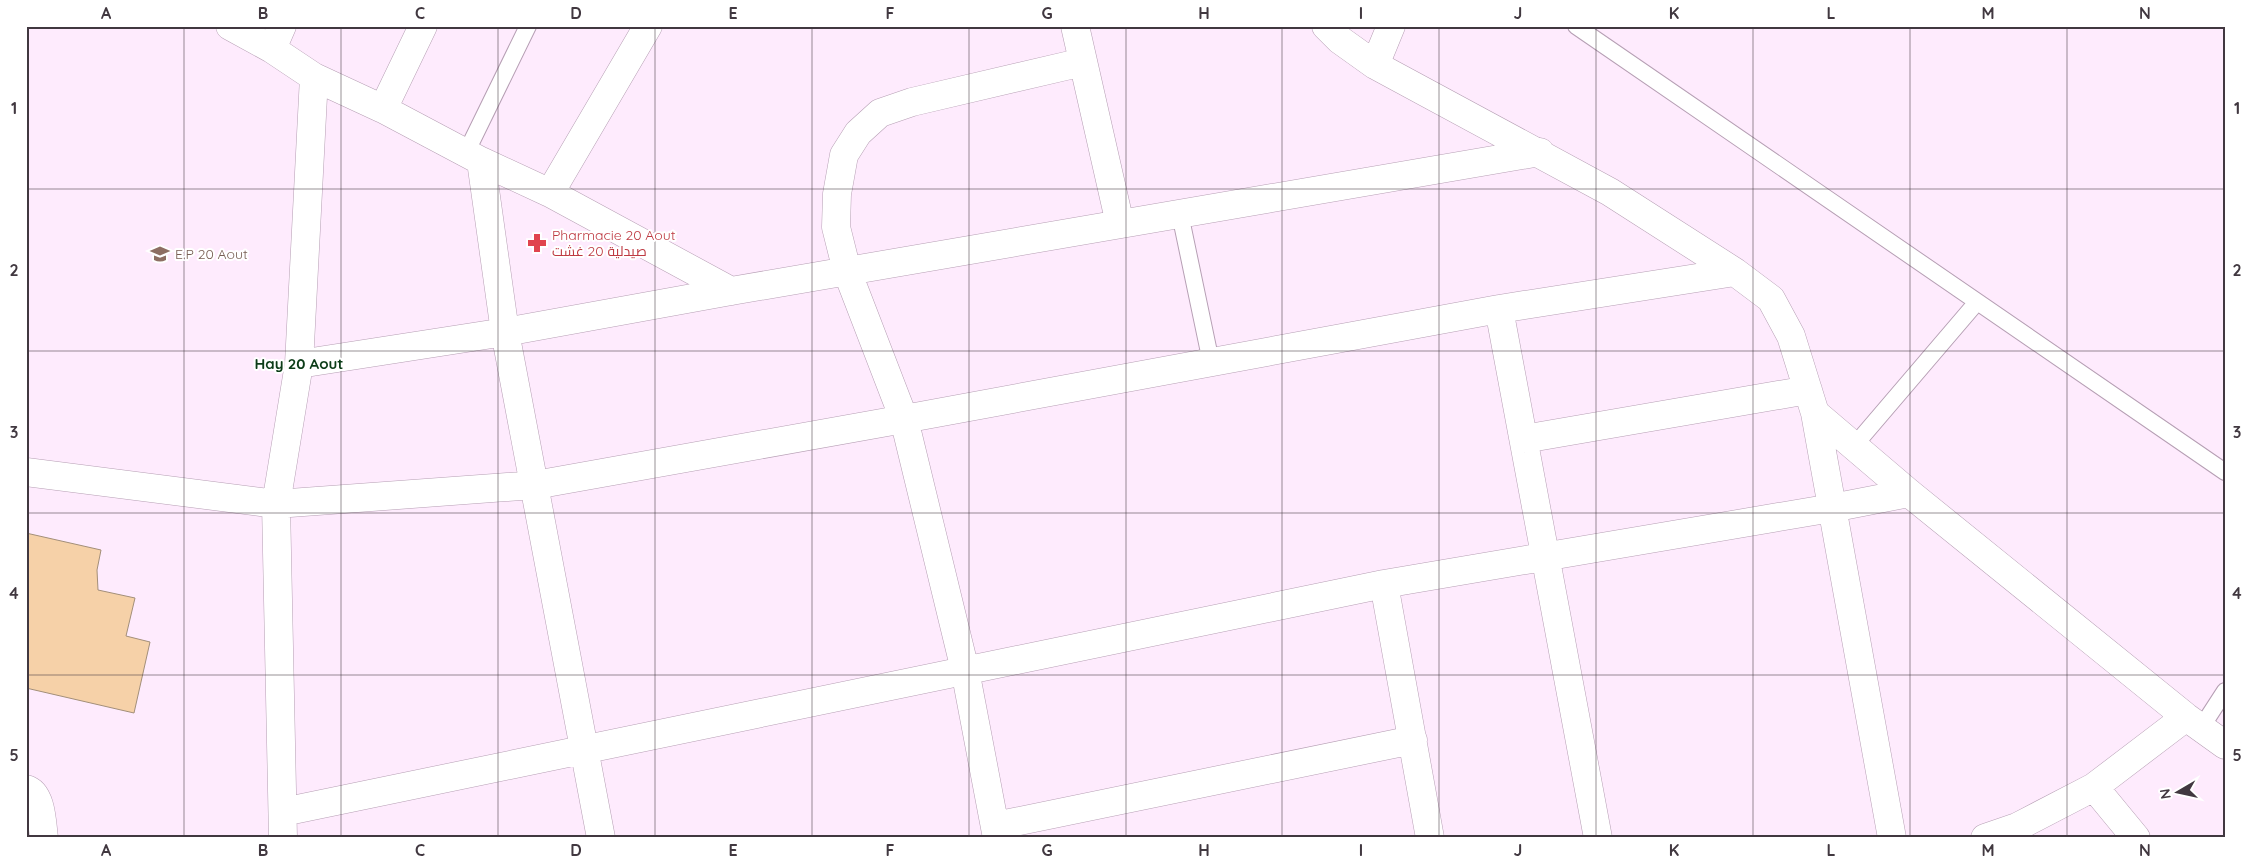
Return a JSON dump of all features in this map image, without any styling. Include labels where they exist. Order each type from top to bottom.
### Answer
[{"type":"street","points":[[230,26],[277,37],[314,77],[383,109],[474,157],[550,193],[730,291]]},
{"type":"street","points":[[383,109],[423,26]]},
{"type":"street","points":[[550,193],[648,26]]},
{"type":"street","points":[[1075,26],[1120,224]]},
{"type":"street","points":[[1326,26],[1340,40],[1375,65],[1540,152],[1610,192],[1736,272],[1771,298],[1791,336],[1812,402],[1892,838]]},
{"type":"street","points":[[1375,65],[1391,26]]},
{"type":"street","points":[[1083,62],[912,102],[880,113],[858,134],[844,155],[837,194],[836,227],[847,271],[904,419],[965,670],[996,832],[1413,740]]},
{"type":"street","points":[[314,77],[300,364],[276,504],[283,825],[585,750],[1384,584],[1832,508],[1909,493]]},
{"type":"street","points":[[300,364],[506,332],[730,291],[1540,152]]},
{"type":"street","points":[[474,157],[601,838]]},
{"type":"street","points":[[26,472],[276,504],[535,485],[1499,309],[1736,272]]},
{"type":"street","points":[[1499,309],[1547,555],[1598,838]]},
{"type":"street","points":[[1524,439],[1812,402]]},
{"type":"street","points":[[1812,402],[1854,446],[1909,493],[2193,722],[2225,745]]},
{"type":"street","points":[[1384,584],[1430,838]]},
{"type":"street","points":[[1989,837],[2017,827],[2094,787],[2193,722]]},
{"type":"street","points":[[2094,787],[2136,838]]},
{"type":"street","points":[[26,789],[31,790],[36,797],[44,838]]},
{"type":"lane","points":[[474,157],[528,26]]},
{"type":"lane","points":[[1576,26],[2225,472]]},
{"type":"lane","points":[[1180,214],[1212,362]]},
{"type":"lane","points":[[1854,446],[1977,302]]},
{"type":"lane","points":[[2193,722],[2225,691]]},
{"type":"building","points":[[26,533],[101,550],[97,570],[98,590],[135,598],[126,636],[150,642],[134,713],[26,688]]},
{"type":"place","name":"Pharmacie 20 Aout صيدلية 20 غشت","points":[[537,243]]},
{"type":"place","name":"E.P 20 Aout","points":[[160,254]]},
{"type":"district","name":"Hay 20 Aout","points":[[299,364]]}]
